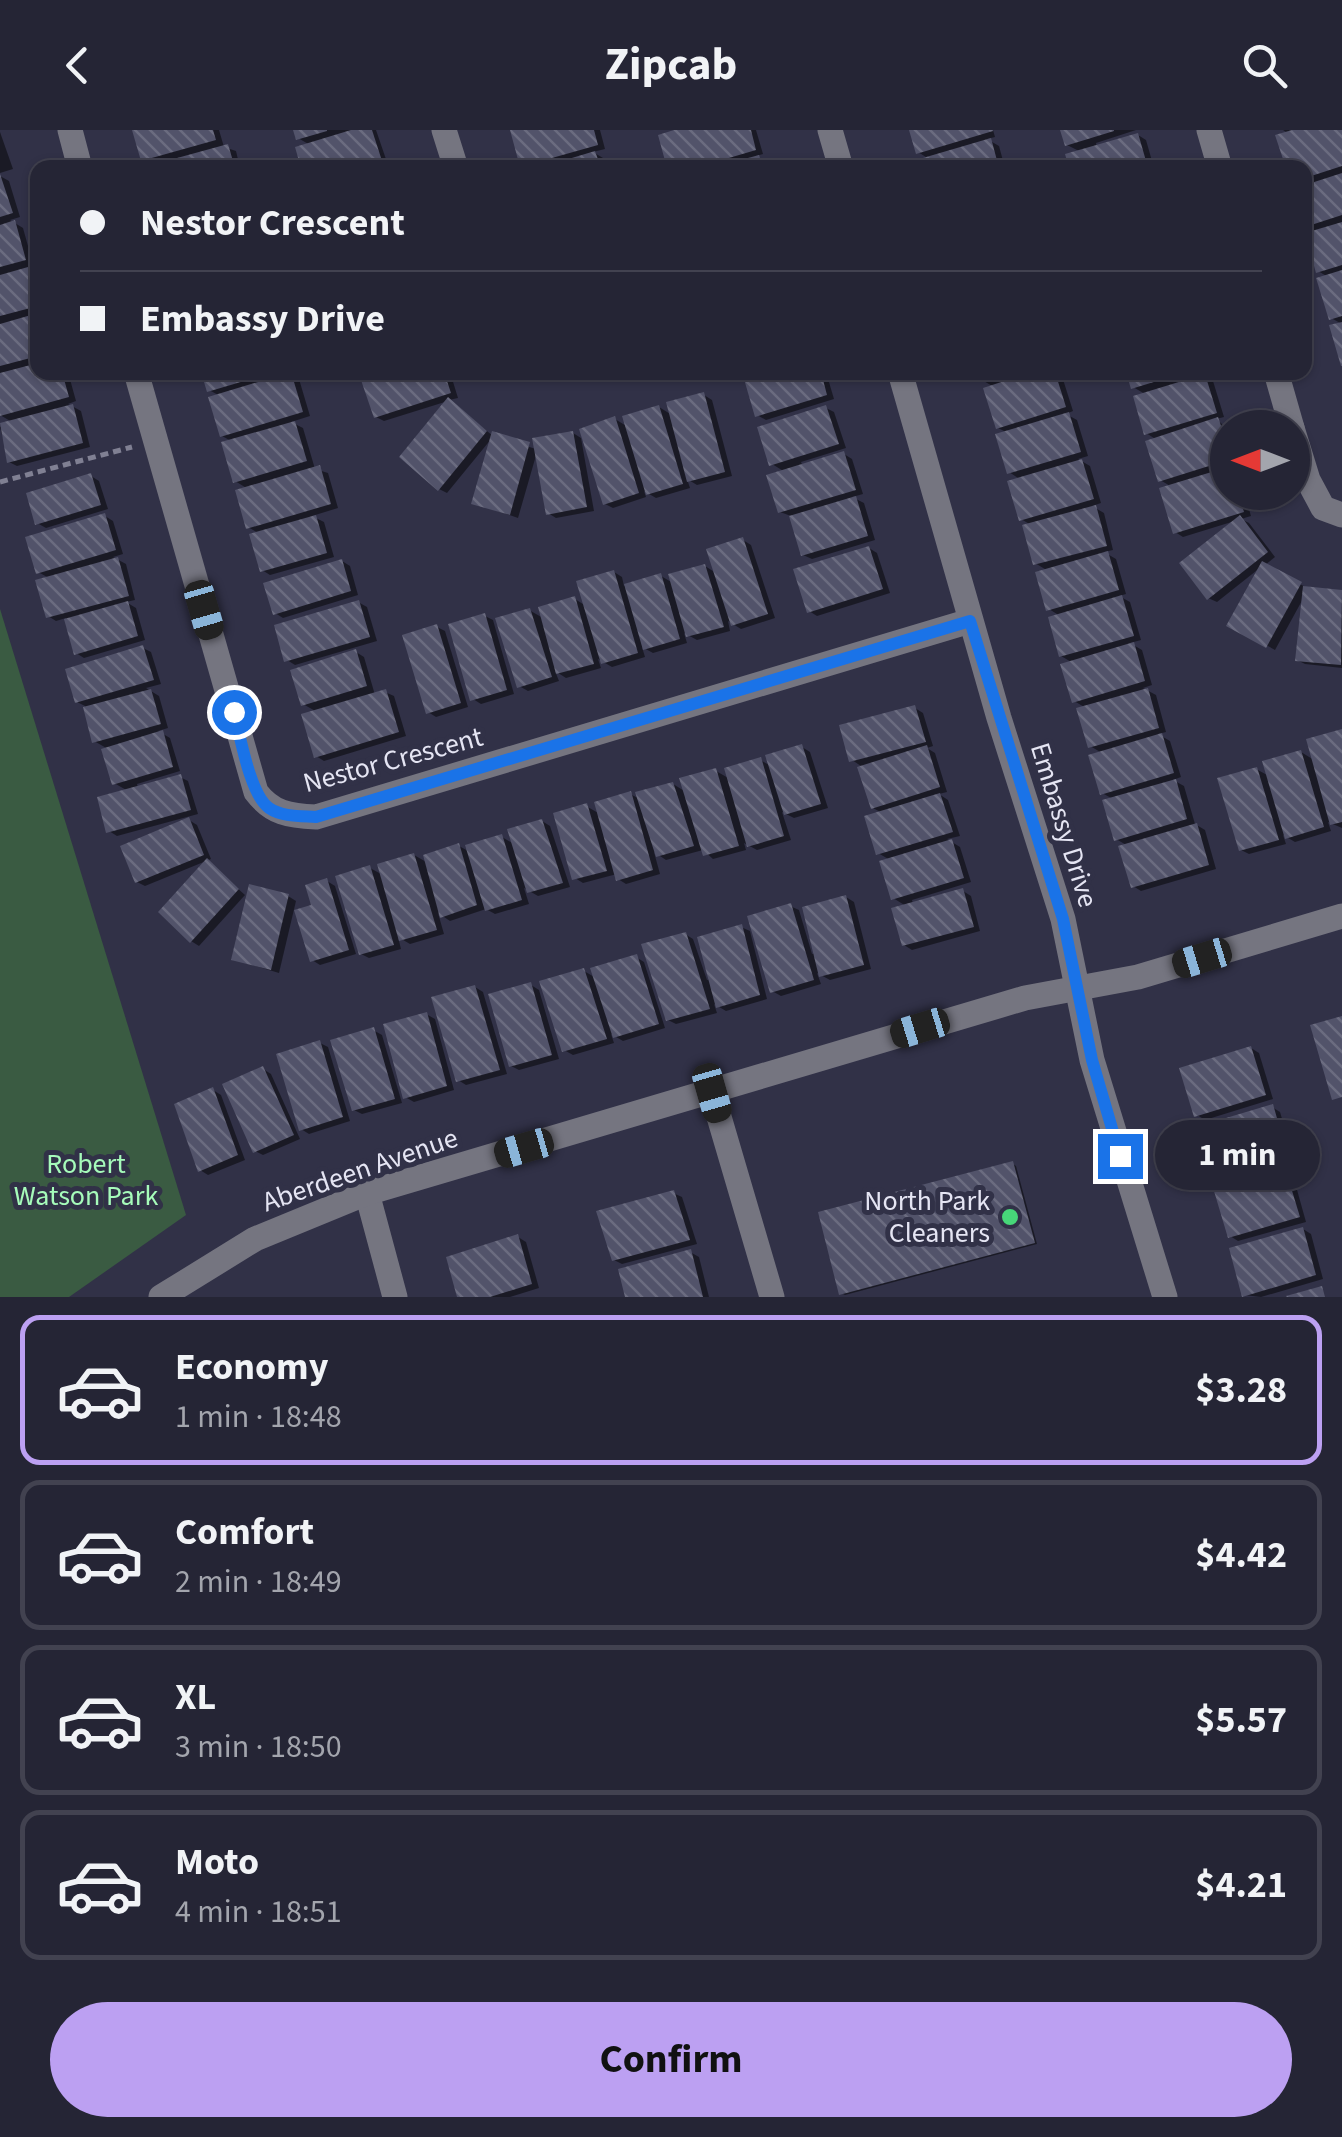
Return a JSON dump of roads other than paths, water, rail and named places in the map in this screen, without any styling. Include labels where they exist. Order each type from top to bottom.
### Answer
[{"type":"street","points":[[70,130],[78,160]]},
{"type":"street","points":[[444,130],[453,160]]},
{"type":"street","points":[[830,130],[839,160]]},
{"type":"street","points":[[1208,130],[1217,160]]},
{"type":"street","name":"Nestor Crescent","points":[[138,380],[256,792],[268,808],[292,816],[316,817],[970,621]]},
{"type":"street","name":"Embassy Drive","points":[[902,380],[970,621],[1063,919],[1092,1060],[1166,1297]]},
{"type":"street","points":[[1278,380],[1287,410]]},
{"type":"street","points":[[1310,484],[1323,508],[1342,515]]},
{"type":"street","name":"Aberdeen Avenue","points":[[160,1297],[255,1239],[367,1194],[990,1008],[1138,976],[1342,916]]},
{"type":"street","points":[[712,1093],[772,1297]]},
{"type":"street","points":[[367,1194],[395,1297]]},
{"type":"place","name":"North Park Cleaners","points":[[1010,1217]]},
{"type":"park label","name":"Robert Watson Park","points":[[86,1180]]}]
